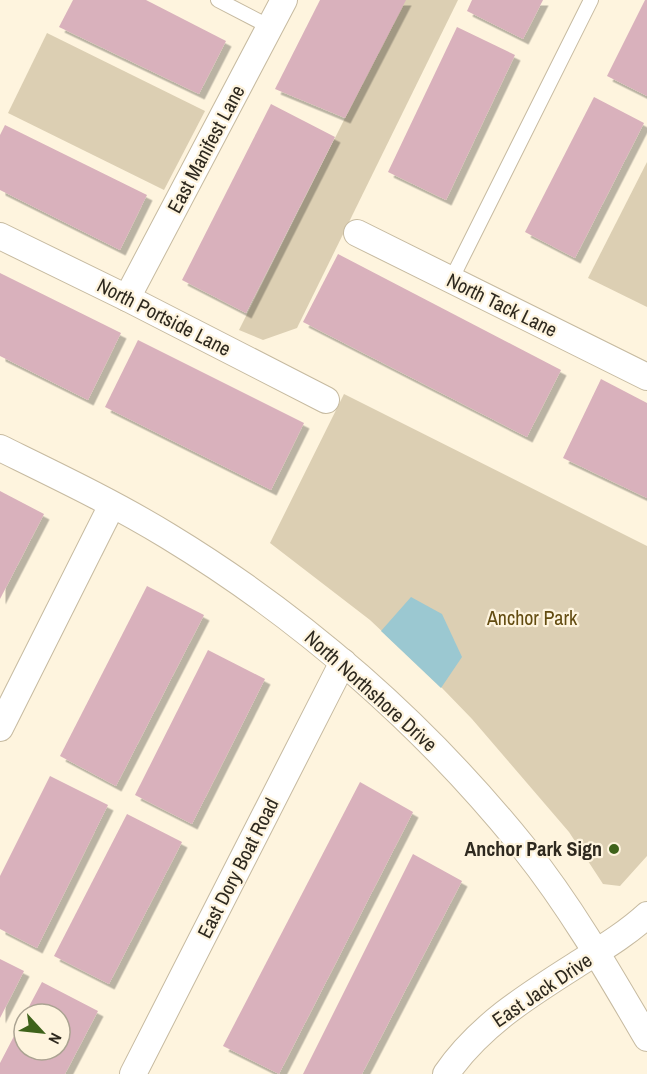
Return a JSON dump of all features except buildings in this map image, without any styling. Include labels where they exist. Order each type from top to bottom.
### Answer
[{"type":"street","name":"East Manifest Lane","points":[[127,298],[284,0]]},
{"type":"street","name":"North Tack Lane","points":[[357,233],[647,377]]},
{"type":"street","name":"North Portside Lane","points":[[0,236],[326,400]]},
{"type":"street","name":"North Northshore Drive","points":[[0,448],[168,536],[256,594],[343,662],[401,715],[487,804],[525,849],[597,953],[647,1038]]},
{"type":"street","points":[[0,728],[112,505]]},
{"type":"street","name":"East Dory Boat Road","points":[[133,1074],[343,662]]},
{"type":"street","name":"East Jack Drive","points":[[446,1074],[467,1047],[507,1010],[597,953],[647,915]]},
{"type":"lane","points":[[218,0],[270,27]]},
{"type":"lane","points":[[451,280],[591,0]]},
{"type":"green space","points":[[404,0],[458,0],[297,328],[263,340],[239,330]]},
{"type":"green space","points":[[47,33],[205,111],[164,190],[8,113]]},
{"type":"green space","points":[[647,162],[647,307],[588,278]]},
{"type":"green space","name":"Anchor Park","points":[[344,394],[647,546],[647,856],[620,886],[603,884],[569,832],[472,719],[442,688],[370,620],[270,543]]},
{"type":"water","points":[[411,597],[442,614],[462,657],[441,688],[381,631]]},
{"type":"place","name":"Anchor Park Sign","points":[[614,849]]}]
